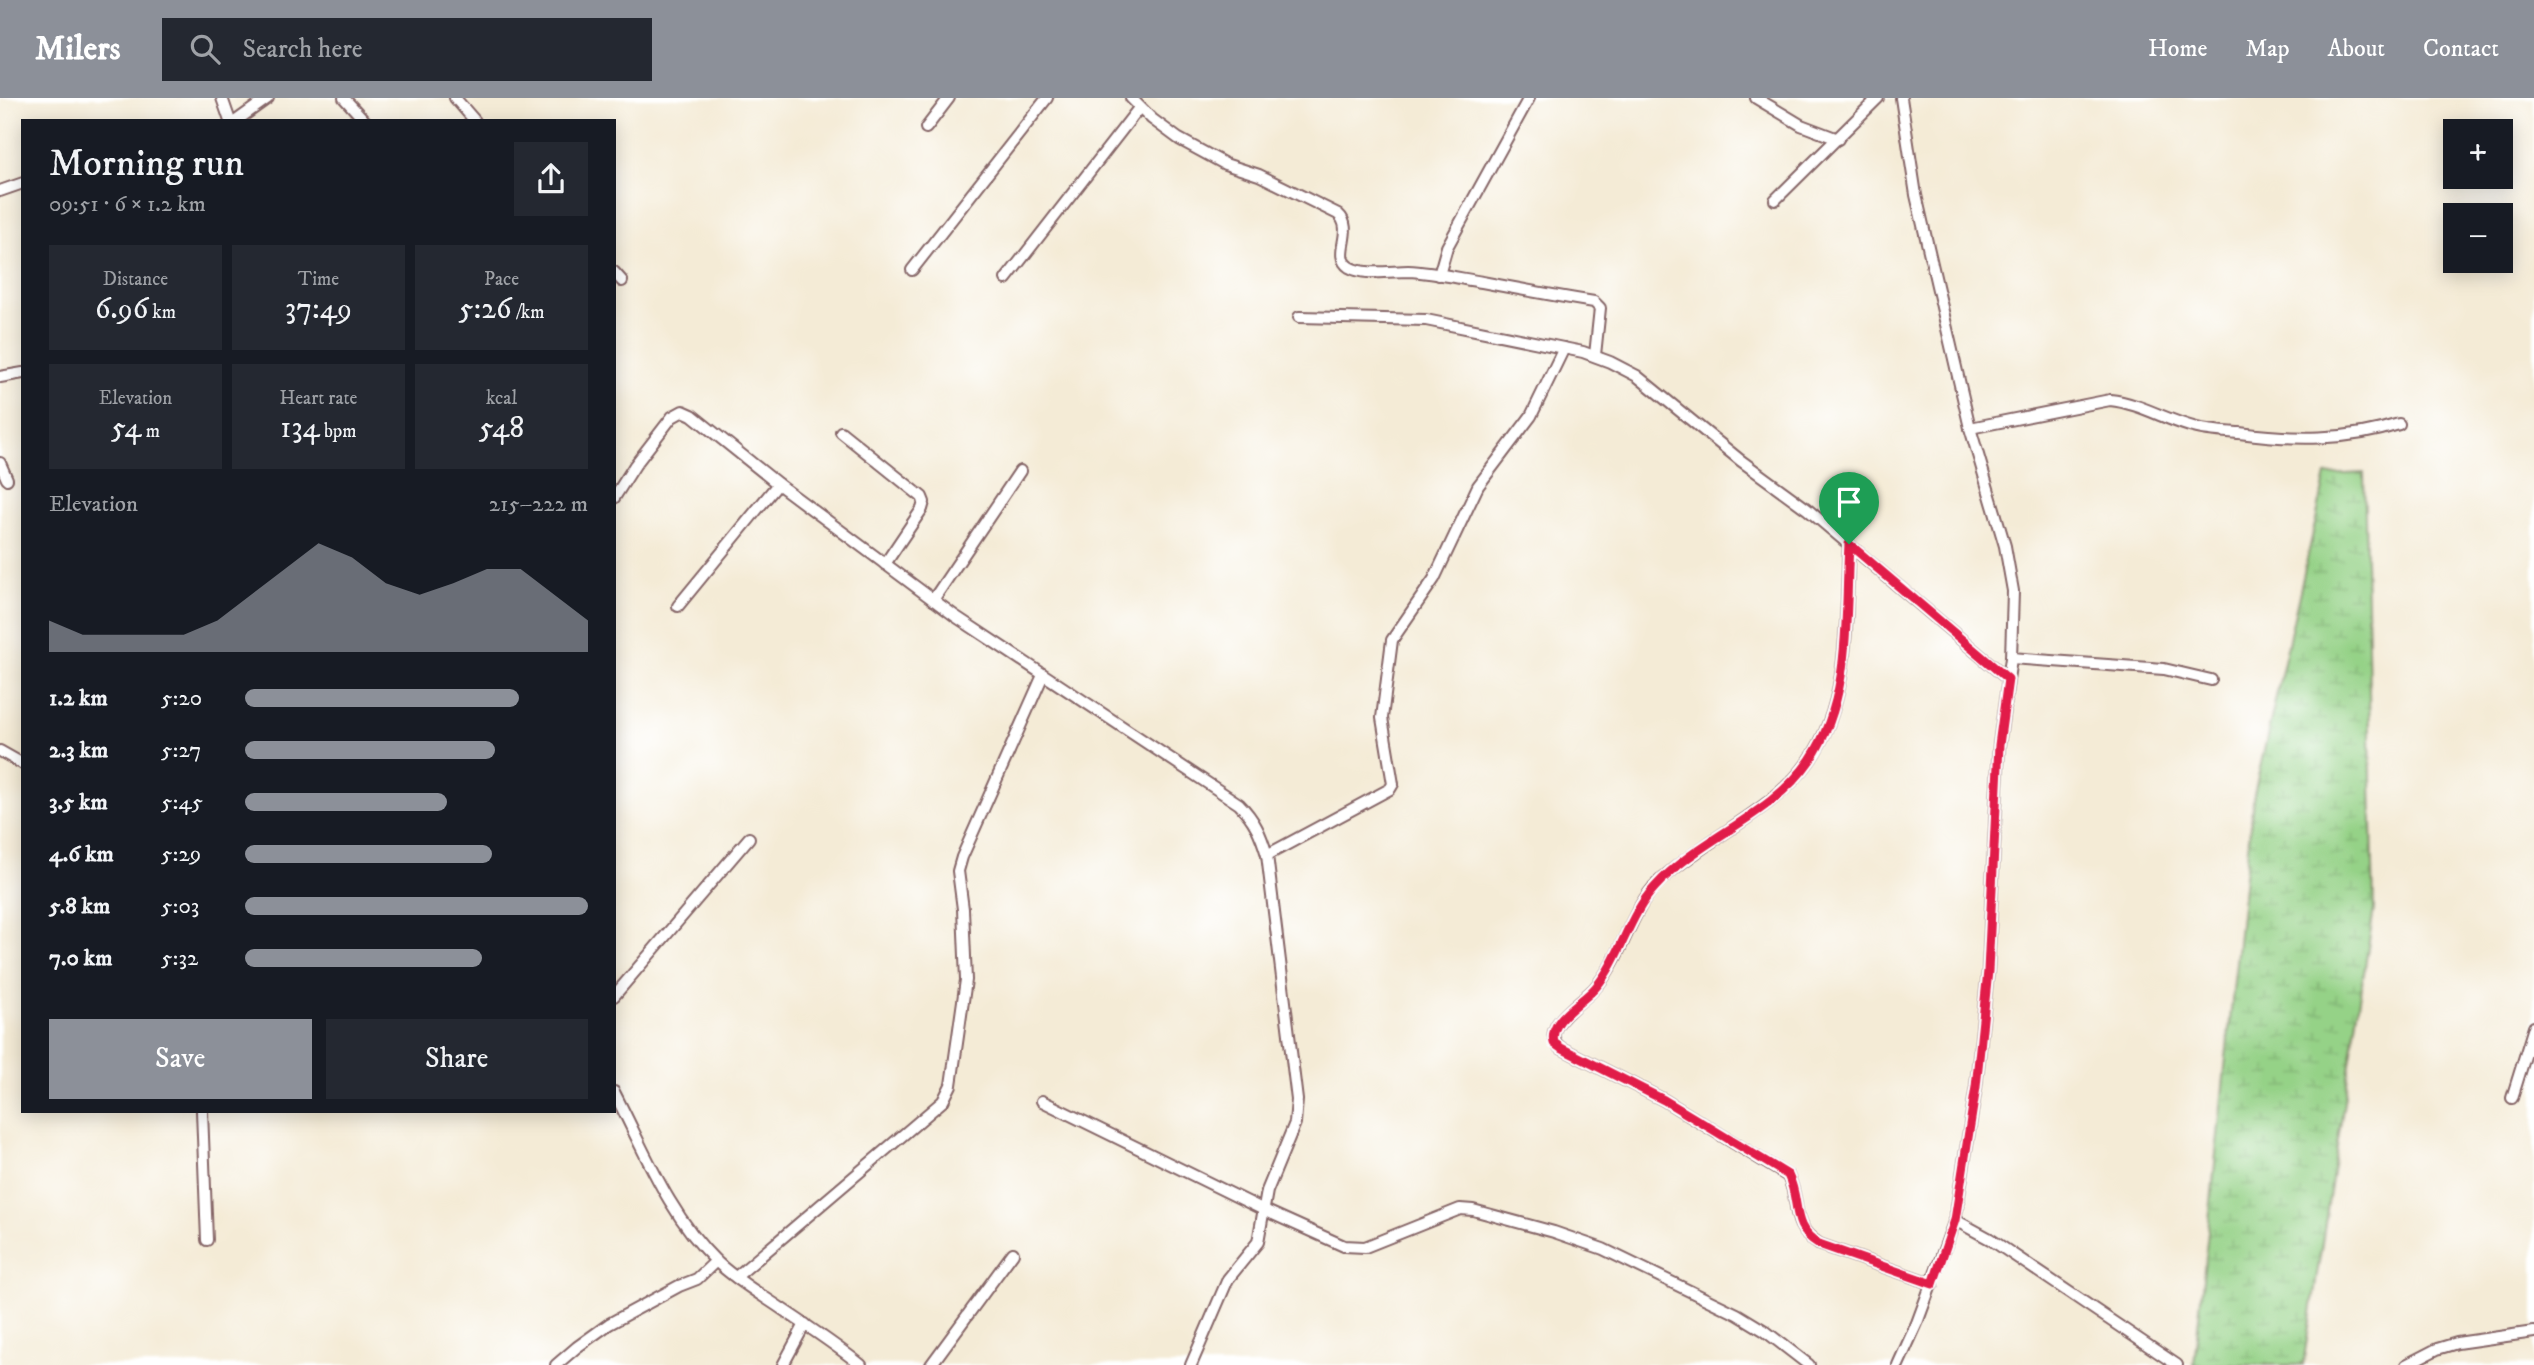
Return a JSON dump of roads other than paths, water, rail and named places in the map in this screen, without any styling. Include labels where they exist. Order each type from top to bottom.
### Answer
[{"type":"street","points":[[222,98],[229,119]]},
{"type":"street","points":[[239,119],[268,98]]},
{"type":"street","points":[[344,98],[363,119]]},
{"type":"street","points":[[455,98],[473,119]]},
{"type":"street","points":[[926,128],[949,98]]},
{"type":"street","points":[[912,270],[1046,98]]},
{"type":"street","points":[[1131,98],[1139,108],[1179,139],[1225,164],[1259,175],[1338,214],[1346,226],[1342,257],[1347,265],[1357,271],[1411,271],[1594,302],[1600,308],[1601,315],[1595,355]]},
{"type":"street","points":[[1439,275],[1447,247],[1529,98]]},
{"type":"street","points":[[1756,98],[1801,125],[1838,139]]},
{"type":"street","points":[[1775,200],[1878,98]]},
{"type":"street","points":[[1898,1365],[1933,1284],[1955,1220],[1983,1025],[1999,745],[2011,658],[2014,592],[2005,546],[1969,428],[1916,195],[1901,98]]},
{"type":"street","points":[[1006,279],[1139,108]]},
{"type":"street","points":[[0,191],[21,184]]},
{"type":"street","points":[[1299,317],[1426,320],[1595,355],[1637,376],[1740,460],[1807,509],[2008,679]]},
{"type":"street","points":[[1267,855],[1390,789],[1393,783],[1382,718],[1392,640],[1434,579],[1478,486],[1531,416],[1564,348]]},
{"type":"street","points":[[0,377],[21,373]]},
{"type":"street","points":[[1969,428],[2110,400],[2123,401],[2165,419],[2199,429],[2273,437],[2324,438],[2399,424]]},
{"type":"street","points":[[616,495],[672,417],[682,411],[692,415],[778,484],[933,600],[1239,804],[1251,816],[1260,832],[1267,855],[1297,1100],[1295,1123],[1270,1183],[1258,1242],[1228,1279],[1191,1365]]},
{"type":"street","points":[[841,432],[922,497],[924,502],[885,564]]},
{"type":"street","points":[[0,463],[6,479]]},
{"type":"street","points":[[933,600],[1020,471]]},
{"type":"street","points":[[678,606],[778,484]]},
{"type":"street","points":[[1849,544],[1842,668],[1835,706],[1809,761],[1779,796],[1672,870],[1653,888],[1637,910],[1607,972],[1595,989],[1558,1022],[1552,1036],[1554,1043],[1561,1048],[1664,1100],[1788,1175],[1794,1191],[1800,1227],[1807,1237],[1819,1244],[1933,1284]]},
{"type":"street","points":[[2011,658],[2164,669],[2211,680]]},
{"type":"street","points":[[736,1277],[943,1101],[951,1085],[966,980],[963,909],[958,871],[1044,675]]},
{"type":"street","points":[[0,751],[21,763]]},
{"type":"street","points":[[616,994],[749,838]]},
{"type":"street","points":[[2512,1098],[2534,1027]]},
{"type":"street","points":[[616,1096],[668,1198],[694,1236],[716,1261],[861,1365]]},
{"type":"street","points":[[1042,1101],[1264,1210],[1344,1245],[1365,1247],[1460,1209],[1474,1210],[1554,1232],[1602,1249],[1737,1314],[1765,1331],[1809,1365]]},
{"type":"street","points":[[202,1113],[207,1240]]},
{"type":"street","points":[[1955,1220],[1990,1240],[2177,1365]]},
{"type":"street","points":[[931,1365],[1013,1253]]},
{"type":"street","points":[[556,1365],[609,1324],[697,1279],[716,1261]]},
{"type":"street","points":[[783,1365],[805,1324]]},
{"type":"street","points":[[2406,1365],[2457,1342],[2534,1332]]}]
